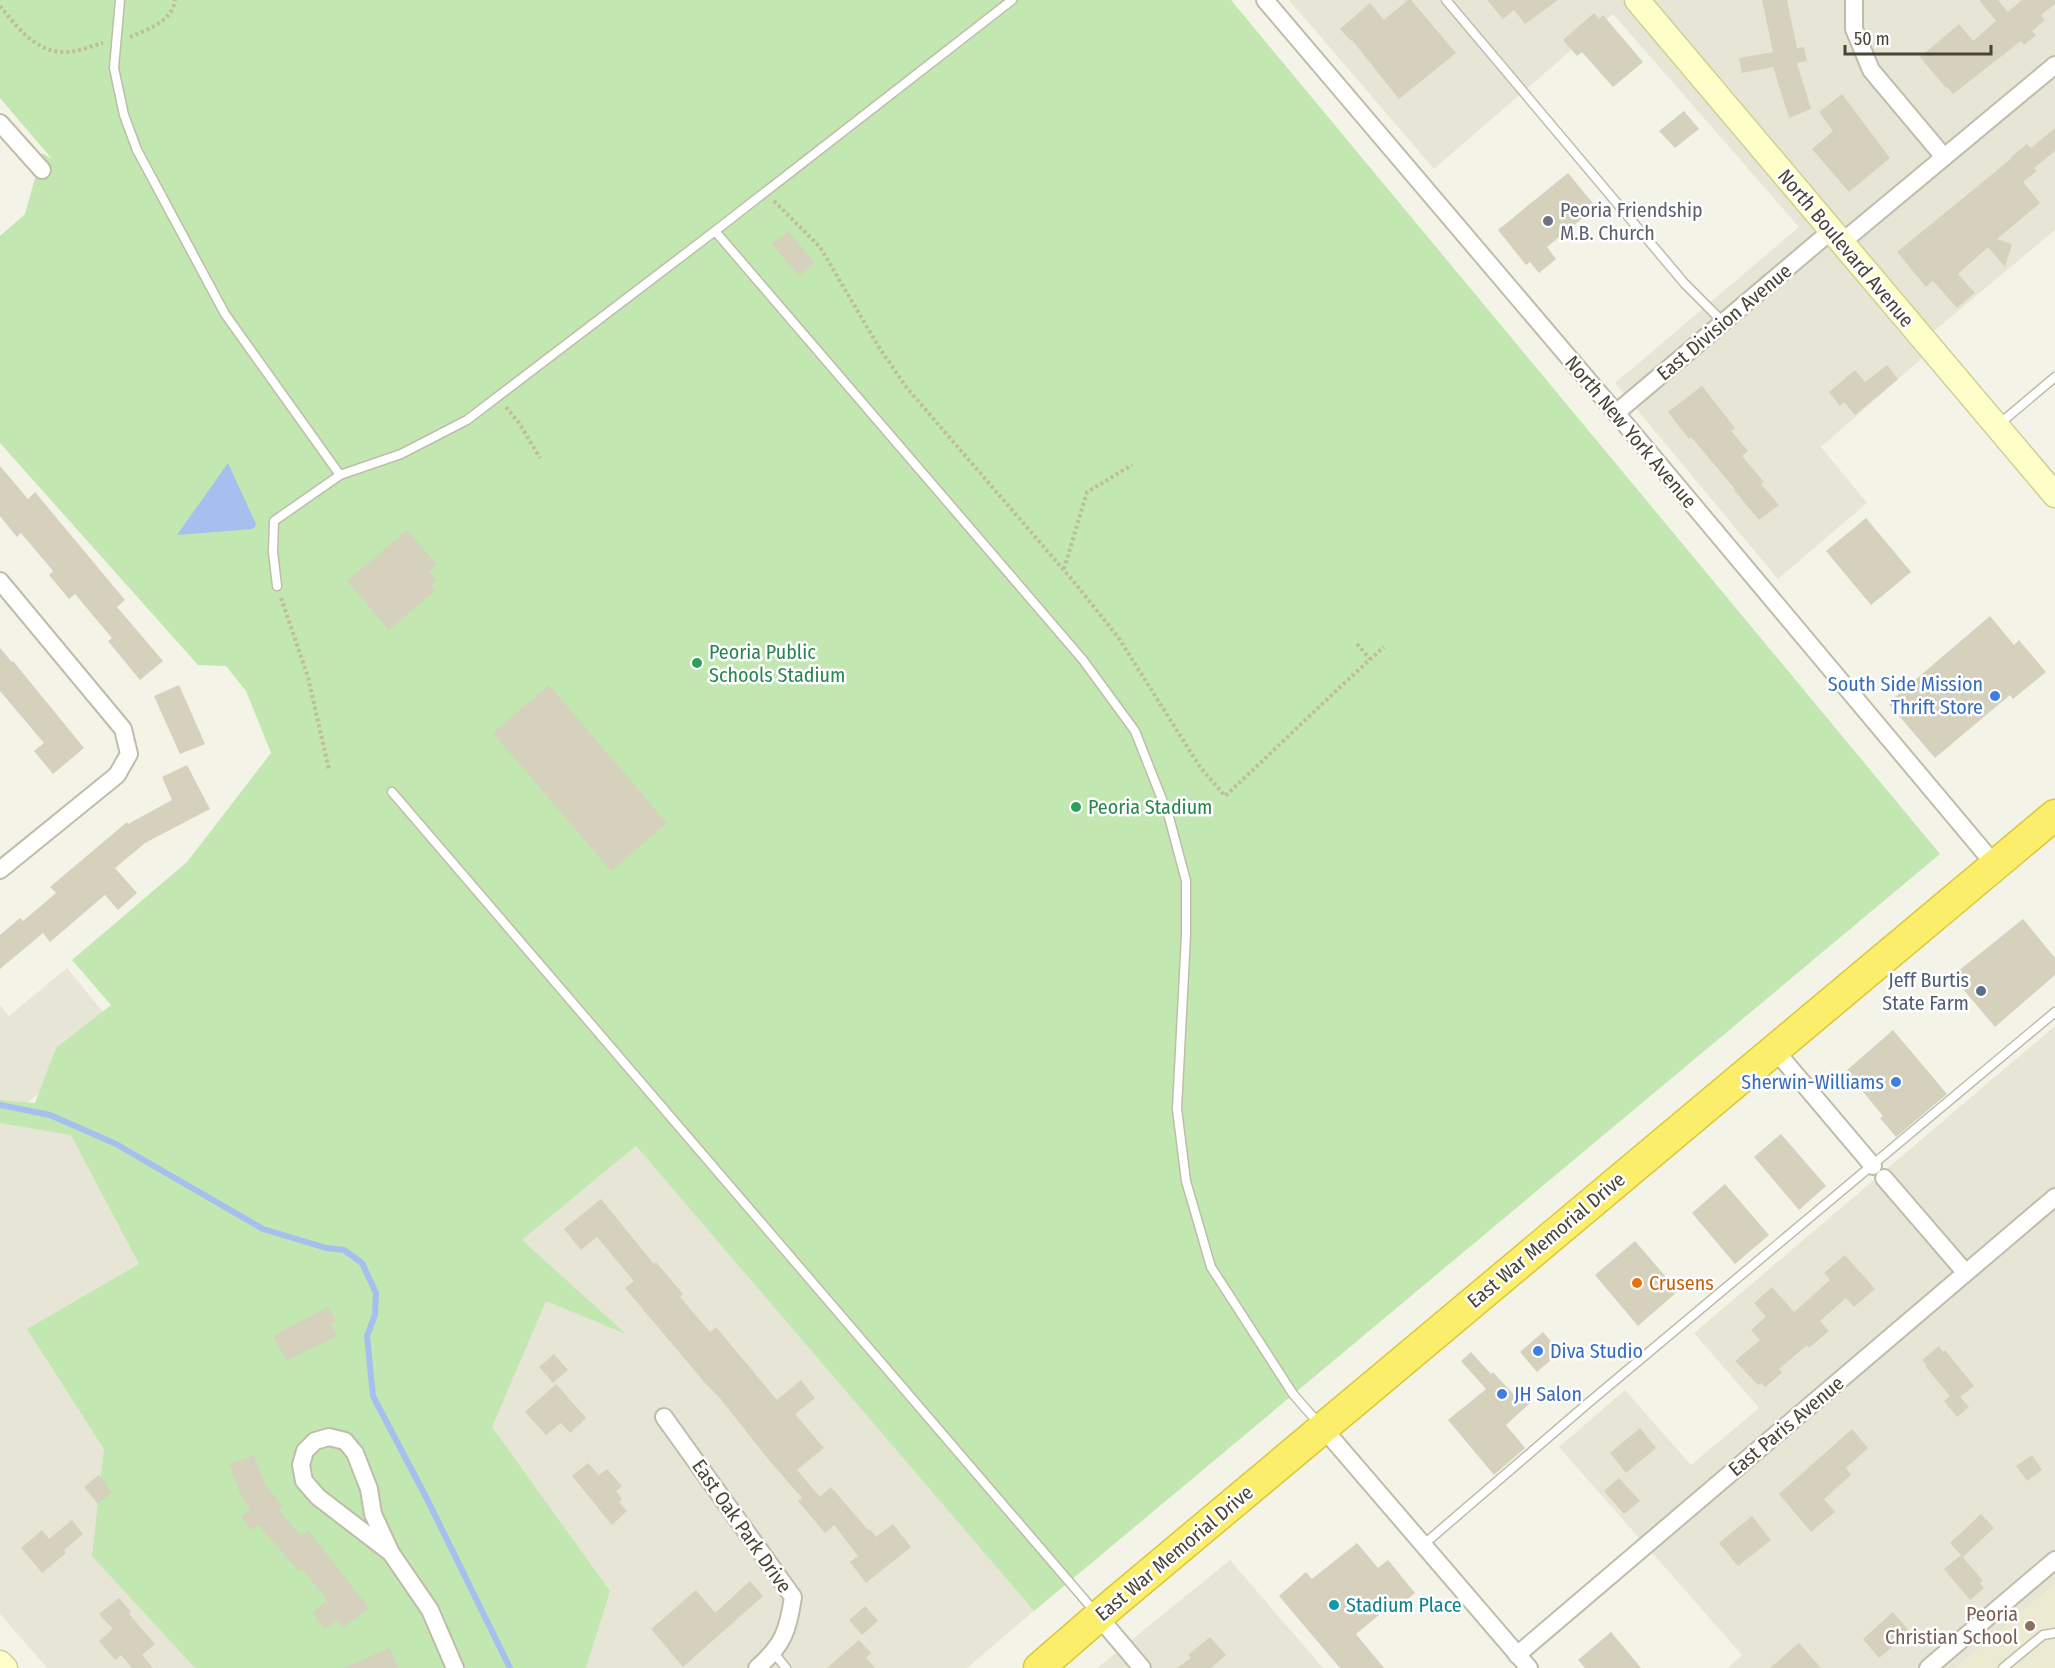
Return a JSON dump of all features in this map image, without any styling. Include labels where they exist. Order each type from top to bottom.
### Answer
[{"type":"highway","name":"East War Memorial Drive","points":[[1039,1668],[1098,1616],[2055,815]]},
{"type":"street","name":"North New York Avenue","points":[[1266,0],[1995,865]]},
{"type":"street","name":"North Boulevard Avenue","points":[[1637,0],[2055,495]]},
{"type":"street","points":[[1854,0],[1854,28],[1871,70],[1944,157]]},
{"type":"street","name":"East Division Avenue","points":[[1616,413],[1723,322],[1944,157],[2055,65]]},
{"type":"street","points":[[0,123],[42,170]]},
{"type":"street","points":[[0,581],[123,729],[129,754],[117,775],[0,870]]},
{"type":"street","points":[[1774,1049],[1965,1272]]},
{"type":"street","name":"East Paris Avenue","points":[[1517,1655],[2055,1197]]},
{"type":"street","name":"East Oak Park Drive","points":[[664,1417],[793,1597],[788,1626],[774,1653],[757,1668]]},
{"type":"street","points":[[1323,1428],[1528,1668]]},
{"type":"street","points":[[391,1553],[318,1497],[304,1481],[300,1465],[305,1451],[315,1441],[329,1437],[345,1441],[355,1453],[369,1489],[373,1514],[391,1553],[430,1610],[455,1668]]},
{"type":"street","points":[[1928,1668],[2055,1560]]},
{"type":"street","points":[[1098,1616],[1142,1668]]},
{"type":"street","points":[[0,1663],[5,1668]]},
{"type":"lane","points":[[120,0],[114,68],[124,115],[137,150],[225,314],[340,475]]},
{"type":"lane","points":[[277,586],[273,552],[274,521],[340,475],[401,454],[466,420],[715,231],[1012,0]]},
{"type":"lane","points":[[1446,0],[1670,266],[1723,322]]},
{"type":"lane","points":[[715,231],[1083,660],[1135,731],[1169,817],[1186,881],[1186,935],[1177,1108],[1186,1181],[1211,1267],[1293,1395],[1323,1428]]},
{"type":"lane","points":[[1997,426],[2055,377]]},
{"type":"lane","points":[[392,792],[1098,1616]]},
{"type":"lane","points":[[1423,1545],[1587,1404],[1879,1172],[2055,1012]]},
{"type":"lane","points":[[2006,1667],[2043,1635],[2055,1634]]},
{"type":"lane","points":[[774,1653],[786,1668]]},
{"type":"path","points":[[130,37],[166,19],[171,13],[175,0]]},
{"type":"path","points":[[0,6],[37,45],[50,51],[68,52],[106,42]]},
{"type":"path","points":[[765,192],[820,247],[880,349],[907,388],[1118,637],[1200,767],[1225,796],[1384,647]]},
{"type":"path","points":[[497,397],[519,423],[540,458]]},
{"type":"path","points":[[1063,570],[1087,492],[1132,465]]},
{"type":"path","points":[[277,586],[308,677],[329,770]]},
{"type":"path","points":[[1357,644],[1370,659]]},
{"type":"shaded area","points":[[1289,0],[2055,0],[2055,230],[1934,331],[1920,360],[1821,447],[1867,503],[1778,579],[1615,383],[1799,227],[1613,14],[1434,169]]},
{"type":"shaded area","points":[[67,968],[116,1028],[20,1109],[0,1105],[0,1005],[9,1016]]},
{"type":"shaded area","points":[[2055,1026],[2055,1584],[1956,1668],[1728,1668],[1742,1655],[1559,1447],[1625,1390],[1691,1465],[1759,1408],[1694,1333]]},
{"type":"shaded area","points":[[0,1107],[202,1141],[400,1340],[636,1146],[1034,1611],[967,1668],[47,1668],[0,1614]]},
{"type":"shaded area","points":[[1230,1560],[1323,1668],[1097,1668]]},
{"type":"shaded area","name":"Peoria Christian School","points":[[2055,1584],[2055,1668],[1956,1668]]},
{"type":"green space","name":"Peoria Stadium","points":[[0,0],[1231,0],[1940,854],[1034,1611],[636,1146],[522,1240],[626,1334],[546,1301],[492,1427],[610,1591],[586,1668],[195,1668],[92,1556],[104,1449],[27,1329],[139,1264],[71,1135],[0,1123],[0,1100],[35,1103],[56,1048],[111,1005],[72,960],[187,862],[271,753],[246,691],[226,666],[198,665],[0,443],[0,236],[25,214],[42,153],[52,159],[0,98]]},
{"type":"water","points":[[228,463],[256,524],[255,527],[177,535]]},
{"type":"building","points":[[1411,0],[1456,53],[1399,99],[1352,40],[1340,29],[1370,3],[1384,20]]},
{"type":"building","points":[[1487,0],[1558,0],[1525,24],[1514,10],[1503,19]]},
{"type":"building","points":[[1762,0],[1787,0],[1797,48],[1793,49],[1804,47],[1807,61],[1797,63],[1811,109],[1789,118],[1773,67],[1742,73],[1739,58],[1773,52]]},
{"type":"building","points":[[1979,0],[1998,0],[2008,12],[2022,0],[2055,0],[2055,4],[2041,15],[2045,20],[2032,31],[2036,35],[2024,45],[2021,41],[1953,94],[1920,57],[1959,24],[1973,41],[1996,21]]},
{"type":"building","points":[[1594,13],[1599,19],[1603,15],[1643,62],[1613,87],[1582,52],[1577,56],[1563,40]]},
{"type":"building","points":[[1842,94],[1890,158],[1849,192],[1812,149],[1833,131],[1819,112]]},
{"type":"building","points":[[1684,111],[1699,129],[1675,148],[1659,131]]},
{"type":"building","points":[[2055,128],[2055,151],[2034,168],[2037,171],[2023,182],[2040,203],[1997,239],[2012,244],[2005,267],[1988,247],[1958,274],[1975,293],[1957,308],[1933,281],[1926,287],[1897,252],[2027,144],[2031,148]]},
{"type":"building","points":[[1568,173],[1596,207],[1547,247],[1556,259],[1539,273],[1530,262],[1526,265],[1498,230]]},
{"type":"building","points":[[788,231],[815,263],[799,276],[772,244]]},
{"type":"building","points":[[1887,365],[1898,379],[1855,415],[1844,402],[1840,406],[1829,392],[1855,370],[1865,382]]},
{"type":"building","points":[[1702,386],[1735,428],[1731,431],[1748,451],[1742,456],[1764,482],[1761,484],[1779,505],[1759,520],[1668,412]]},
{"type":"building","points":[[0,466],[28,499],[35,492],[125,600],[117,607],[163,661],[140,680],[108,641],[112,638],[75,594],[69,599],[49,575],[53,571],[21,533],[17,537],[0,516]]},
{"type":"building","points":[[1866,518],[1911,572],[1871,605],[1826,551]]},
{"type":"building","points":[[407,530],[437,565],[429,572],[437,581],[431,586],[435,591],[389,630],[347,581]]},
{"type":"building","points":[[1990,616],[2014,645],[2019,640],[2046,672],[2013,699],[2010,695],[1935,758],[1888,703]]},
{"type":"building","points":[[0,648],[84,748],[53,774],[34,751],[44,743],[0,691]]},
{"type":"building","points":[[179,685],[205,744],[180,754],[154,696]]},
{"type":"building","points":[[549,685],[667,823],[611,871],[493,733]]},
{"type":"building","points":[[187,765],[210,809],[145,843],[115,868],[137,893],[118,910],[105,895],[50,942],[43,933],[0,969],[0,935],[20,918],[23,921],[56,893],[50,887],[127,822],[128,824],[172,800],[162,777]]},
{"type":"building","points":[[2023,919],[2055,958],[2055,975],[1995,1027],[1952,976]]},
{"type":"building","name":"Sherwin-Williams","points":[[1893,1030],[1947,1094],[1896,1137],[1880,1118],[1883,1116],[1846,1071]]},
{"type":"building","points":[[1781,1134],[1826,1186],[1799,1210],[1754,1157]]},
{"type":"building","points":[[1725,1184],[1769,1235],[1735,1264],[1692,1213]]},
{"type":"building","points":[[601,1199],[654,1264],[656,1262],[683,1294],[680,1297],[710,1332],[716,1327],[777,1400],[801,1380],[815,1398],[795,1414],[824,1448],[797,1470],[820,1497],[831,1487],[876,1537],[893,1524],[911,1547],[866,1583],[850,1562],[858,1556],[834,1525],[825,1533],[798,1501],[802,1498],[625,1288],[634,1281],[597,1237],[581,1250],[564,1229]]},
{"type":"building","name":"Crusens","points":[[1635,1241],[1678,1291],[1638,1326],[1595,1275]]},
{"type":"building","points":[[1845,1255],[1875,1289],[1854,1307],[1846,1298],[1820,1321],[1829,1331],[1809,1348],[1807,1345],[1779,1369],[1782,1373],[1765,1387],[1761,1383],[1758,1385],[1735,1361],[1760,1340],[1751,1330],[1766,1317],[1754,1303],[1772,1287],[1794,1312],[1830,1280],[1824,1273]]},
{"type":"building","points":[[328,1307],[336,1321],[331,1324],[337,1336],[286,1361],[273,1336]]},
{"type":"building","points":[[1543,1332],[1560,1352],[1537,1372],[1520,1352]]},
{"type":"building","points":[[1939,1346],[1943,1352],[1945,1350],[1974,1386],[1960,1397],[1969,1407],[1957,1417],[1944,1401],[1950,1396],[1922,1360]]},
{"type":"building","points":[[1471,1352],[1514,1395],[1518,1391],[1530,1403],[1506,1425],[1525,1448],[1494,1475],[1448,1420],[1486,1389],[1461,1361]]},
{"type":"building","points":[[554,1354],[568,1370],[553,1383],[539,1367]]},
{"type":"building","points":[[556,1384],[586,1418],[570,1433],[561,1423],[546,1435],[525,1412]]},
{"type":"building","points":[[1640,1428],[1656,1448],[1626,1473],[1610,1453]]},
{"type":"building","points":[[1852,1429],[1868,1448],[1846,1468],[1851,1475],[1824,1499],[1835,1512],[1811,1532],[1779,1494]]},
{"type":"building","points":[[254,1455],[265,1484],[283,1507],[279,1510],[301,1536],[308,1530],[369,1608],[343,1628],[337,1620],[325,1629],[312,1613],[327,1600],[302,1569],[299,1571],[258,1525],[251,1530],[241,1517],[250,1509],[242,1498],[229,1464]]},
{"type":"building","points":[[2032,1455],[2042,1470],[2027,1481],[2016,1466]]},
{"type":"building","points":[[588,1463],[599,1475],[607,1469],[622,1486],[616,1491],[622,1499],[619,1502],[627,1511],[612,1525],[572,1476]]},
{"type":"building","points":[[99,1475],[112,1492],[98,1504],[84,1487]]},
{"type":"building","points":[[1619,1478],[1640,1501],[1624,1514],[1604,1491]]},
{"type":"building","points":[[1981,1514],[1994,1528],[1963,1557],[1950,1543]]},
{"type":"building","points":[[1752,1516],[1771,1540],[1738,1566],[1719,1543]]},
{"type":"building","points":[[72,1520],[83,1534],[64,1550],[66,1553],[42,1573],[21,1548],[42,1530],[49,1539]]},
{"type":"building","name":"Stadium Place","points":[[1357,1543],[1378,1568],[1388,1560],[1415,1593],[1395,1610],[1391,1605],[1356,1634],[1384,1668],[1340,1668],[1279,1596],[1306,1572],[1312,1579]]},
{"type":"building","points":[[1961,1555],[1983,1581],[1980,1583],[1984,1588],[1970,1600],[1944,1569]]},
{"type":"building","points":[[750,1581],[763,1596],[683,1667],[651,1629],[696,1590],[715,1613]]},
{"type":"building","points":[[119,1598],[131,1612],[129,1614],[155,1644],[142,1655],[153,1668],[132,1668],[121,1655],[115,1660],[99,1641],[113,1629],[99,1614]]},
{"type":"building","points":[[865,1606],[878,1621],[862,1635],[849,1620]]},
{"type":"building","points":[[1893,1612],[1910,1632],[1879,1658],[1863,1639]]},
{"type":"building","points":[[1611,1632],[1641,1668],[1585,1668],[1578,1660]]},
{"type":"building","points":[[1210,1637],[1226,1655],[1211,1668],[1177,1668],[1191,1658],[1188,1655]]},
{"type":"building","points":[[859,1640],[871,1653],[866,1658],[875,1668],[827,1668]]},
{"type":"building","points":[[1799,1643],[1821,1668],[1770,1668]]},
{"type":"building","points":[[390,1648],[398,1668],[343,1668]]},
{"type":"waterway","points":[[0,1105],[50,1115],[116,1144],[263,1229],[326,1248],[344,1250],[362,1263],[376,1293],[375,1315],[367,1336],[373,1396],[427,1499],[510,1668]]},
{"type":"place","name":"Peoria Friendship M.B. Church","points":[[1548,221]]},
{"type":"place","name":"Peoria Public Schools Stadium","points":[[697,663]]},
{"type":"place","name":"South Side Mission Thrift Store","points":[[1995,696]]},
{"type":"place","name":"Peoria Stadium","points":[[1076,807]]},
{"type":"place","name":"Jeff Burtis State Farm","points":[[1981,991]]},
{"type":"place","name":"Sherwin-Williams","points":[[1896,1082]]},
{"type":"place","name":"Crusens","points":[[1637,1283]]},
{"type":"place","name":"Diva Studio","points":[[1538,1351]]},
{"type":"place","name":"JH Salon","points":[[1502,1394]]},
{"type":"place","name":"Stadium Place","points":[[1334,1605]]},
{"type":"place","name":"Peoria Christian School","points":[[2030,1626]]}]
